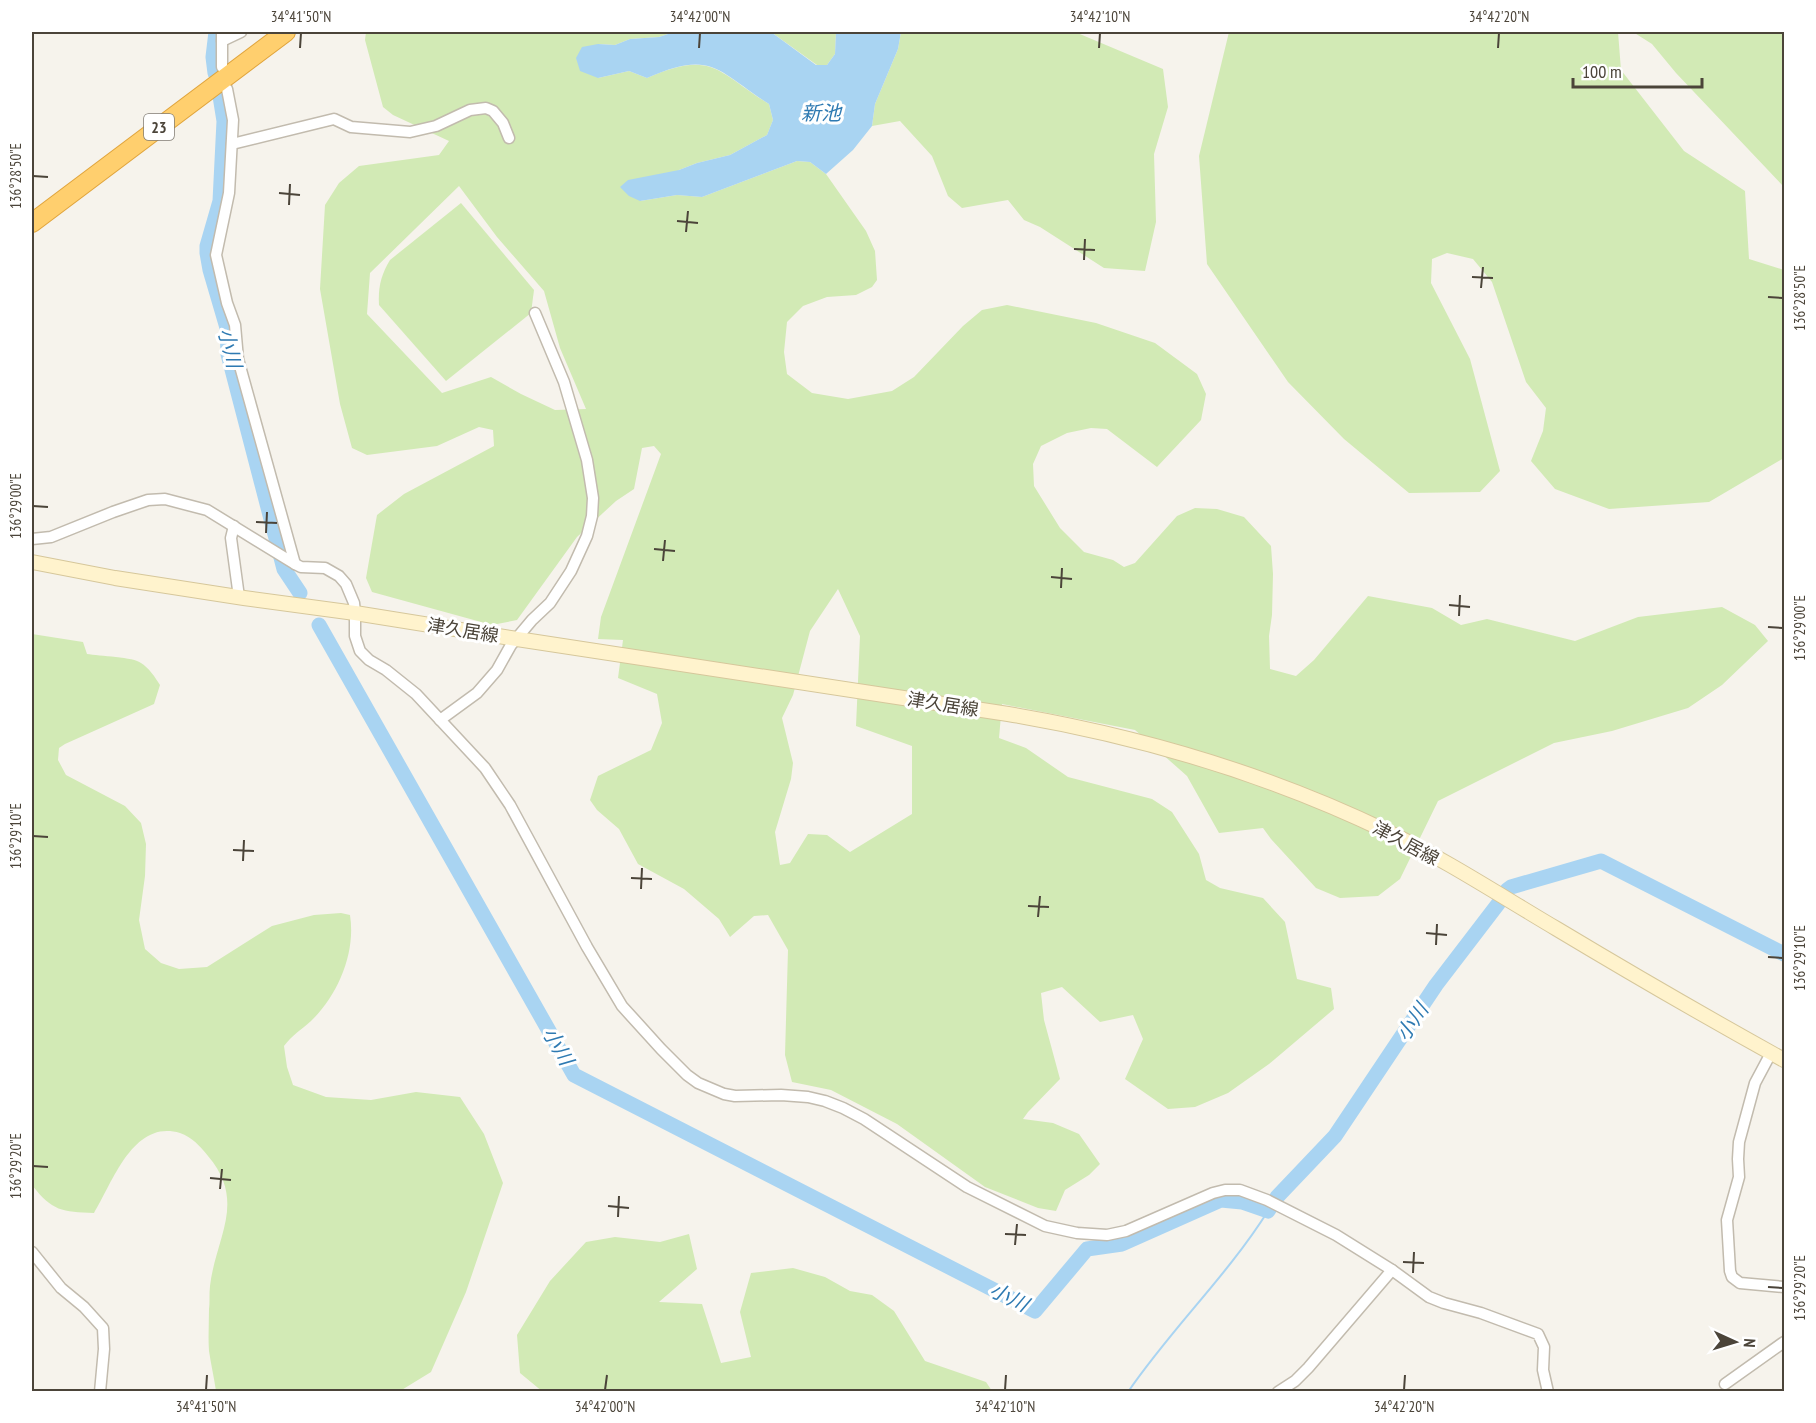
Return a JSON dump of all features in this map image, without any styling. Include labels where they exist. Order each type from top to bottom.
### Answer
[{"type":"highway","name":"23","points":[[32,211],[163,121],[280,32]]},
{"type":"highway","name":"23","points":[[32,224],[286,32]]},
{"type":"main road","name":"津久居線","points":[[32,562],[115,578],[1060,722],[1151,744],[1231,768],[1348,814],[1418,848],[1785,1060]]},
{"type":"street","points":[[222,68],[222,36],[241,32]]},
{"type":"street","points":[[227,89],[232,112],[229,193],[216,255],[227,303],[235,325],[238,359],[286,559]]},
{"type":"street","points":[[232,144],[334,119],[351,127],[410,132],[436,126],[470,110],[486,108],[493,111],[503,123],[508,138]]},
{"type":"street","points":[[441,720],[477,693],[497,670],[511,645],[550,603],[571,571],[587,536],[592,516],[593,498],[587,460],[564,382],[535,313]]},
{"type":"street","points":[[32,538],[51,537],[148,500],[165,499],[207,510],[301,567],[325,568],[339,576],[346,584],[354,603],[355,636],[360,651],[416,694],[486,768],[510,805],[587,947],[622,1006],[674,1062],[698,1083],[724,1094],[808,1097],[843,1108],[864,1119],[967,1187],[1045,1226],[1077,1233],[1107,1235],[1126,1231],[1225,1190],[1240,1190],[1267,1200],[1336,1235],[1392,1270],[1429,1297],[1482,1313],[1538,1334],[1544,1347],[1543,1370],[1548,1392]]},
{"type":"street","points":[[234,526],[231,538],[239,597]]},
{"type":"street","points":[[1772,1053],[1755,1083],[1739,1142],[1739,1177],[1728,1213],[1727,1234],[1730,1271],[1736,1281],[1785,1287]]},
{"type":"street","points":[[32,1252],[61,1288],[84,1307],[103,1328],[104,1350],[100,1392]]},
{"type":"street","points":[[1278,1392],[1295,1381],[1308,1368],[1392,1270]]},
{"type":"street","points":[[1725,1384],[1785,1342]]},
{"type":"green space","points":[[366,32],[674,32],[659,37],[630,39],[615,45],[598,44],[598,78],[629,71],[647,78],[669,69],[701,65],[725,74],[769,104],[773,120],[767,135],[730,155],[679,170],[640,201],[677,195],[702,197],[797,161],[810,162],[826,174],[866,231],[875,251],[877,280],[872,287],[856,295],[827,297],[803,306],[787,322],[784,352],[787,374],[812,393],[848,399],[892,391],[914,377],[963,326],[982,310],[1007,305],[1096,323],[1155,343],[1197,374],[1206,394],[1201,420],[1157,467],[1107,429],[1091,428],[1067,433],[1041,446],[1033,464],[1034,486],[1060,528],[1084,552],[1113,560],[1124,567],[1135,563],[1177,516],[1195,508],[1217,509],[1244,517],[1271,546],[1273,574],[1269,636],[1270,669],[1296,676],[1314,660],[1368,596],[1432,608],[1461,625],[1487,619],[1575,641],[1638,617],[1722,607],[1755,625],[1768,641],[1722,685],[1688,708],[1612,731],[1554,743],[1438,801],[1400,879],[1378,896],[1340,898],[1316,888],[1263,828],[1219,833],[1187,776],[1135,730],[1002,704],[999,738],[1026,748],[1068,777],[1152,799],[1172,812],[1199,854],[1206,880],[1220,888],[1263,898],[1285,922],[1297,979],[1331,988],[1334,1009],[1269,1064],[1228,1093],[1195,1107],[1168,1109],[1125,1079],[1143,1039],[1133,1015],[1100,1022],[1062,987],[1041,993],[1044,1020],[1060,1079],[1023,1119],[1053,1123],[1079,1134],[1100,1164],[1089,1175],[1065,1190],[1056,1211],[1038,1208],[985,1187],[897,1124],[831,1090],[792,1082],[785,1055],[788,950],[768,915],[754,916],[730,937],[719,919],[684,889],[638,864],[619,829],[597,810],[590,800],[598,776],[651,750],[662,723],[657,694],[618,678],[623,640],[598,639],[601,617],[661,454],[654,446],[642,448],[634,489],[616,501],[577,537],[517,620],[492,625],[372,592],[366,578],[377,515],[404,494],[494,446],[493,430],[479,427],[437,446],[367,455],[352,448],[340,404],[320,289],[325,205],[339,183],[359,166],[439,155],[449,141],[393,115],[383,107],[365,40]],"holes":[[[459,186],[497,237],[544,291],[560,348],[586,409],[555,410],[491,377],[442,393],[367,314],[370,273]],[[838,589],[860,636],[856,726],[912,746],[912,814],[850,852],[827,835],[808,834],[790,863],[780,865],[775,832],[791,779],[793,763],[782,718],[793,695],[810,631]]]},
{"type":"green space","points":[[771,32],[836,32],[835,54],[827,65],[817,65]]},
{"type":"green space","points":[[901,32],[1075,32],[1163,69],[1168,107],[1154,154],[1156,222],[1145,271],[1104,268],[1040,227],[1024,220],[1008,200],[962,208],[948,196],[932,156],[900,121],[872,126],[875,104],[898,49]]},
{"type":"green space","points":[[1229,32],[1618,32],[1621,70],[1684,151],[1745,191],[1749,259],[1784,270],[1784,458],[1709,502],[1609,509],[1555,489],[1531,461],[1543,431],[1546,408],[1526,382],[1492,282],[1473,259],[1447,253],[1432,259],[1431,283],[1470,359],[1500,471],[1480,492],[1409,493],[1344,439],[1288,382],[1207,264],[1199,156]]},
{"type":"green space","points":[[1633,32],[1784,32],[1784,187],[1676,73],[1652,44]]},
{"type":"green space","points":[[461,203],[534,290],[531,313],[446,381],[379,305],[379,292],[382,276],[390,260]]},
{"type":"green space","points":[[32,634],[83,642],[87,654],[137,661],[149,670],[160,685],[154,704],[65,744],[59,748],[58,760],[66,775],[125,806],[141,823],[146,844],[145,876],[139,920],[145,949],[161,963],[179,969],[207,967],[272,926],[314,915],[341,913],[350,915],[350,944],[337,986],[321,1011],[284,1046],[293,1085],[326,1097],[371,1100],[416,1092],[460,1097],[484,1134],[503,1183],[466,1292],[431,1372],[400,1391],[216,1391],[209,1351],[210,1289],[213,1268],[226,1220],[226,1189],[220,1173],[208,1156],[188,1137],[180,1133],[164,1131],[149,1135],[137,1144],[117,1170],[94,1213],[66,1211],[58,1208],[39,1194],[32,1185]]},
{"type":"green space","points":[[689,1234],[697,1269],[659,1302],[702,1304],[721,1363],[751,1357],[740,1312],[751,1273],[793,1268],[825,1277],[850,1291],[872,1295],[894,1311],[925,1361],[986,1382],[992,1391],[543,1392],[520,1373],[517,1335],[550,1281],[586,1242],[615,1237],[660,1242]]},
{"type":"water","name":"新池","points":[[674,32],[771,32],[816,65],[827,65],[835,54],[836,32],[901,32],[898,49],[875,104],[872,126],[853,150],[826,174],[810,162],[797,161],[702,197],[677,195],[640,201],[629,196],[620,187],[628,180],[679,170],[730,155],[767,135],[773,120],[769,104],[713,68],[687,65],[647,78],[629,71],[598,78],[580,71],[576,58],[582,47],[598,44],[615,45],[630,39],[659,37]]},
{"type":"waterway","name":"小川","points":[[215,73],[213,57],[216,32]]},
{"type":"waterway","name":"小川","points":[[220,96],[224,121],[220,201],[207,253],[227,328],[228,354],[284,569],[300,593]]},
{"type":"waterway","name":"小川","points":[[319,625],[574,1075],[1035,1311],[1087,1249],[1122,1244],[1221,1200],[1242,1202],[1268,1211],[1277,1197],[1335,1136],[1436,985],[1511,887],[1601,861],[1784,954]]},
{"type":"waterway","points":[[1128,1392],[1162,1346],[1235,1258],[1268,1211]]}]
